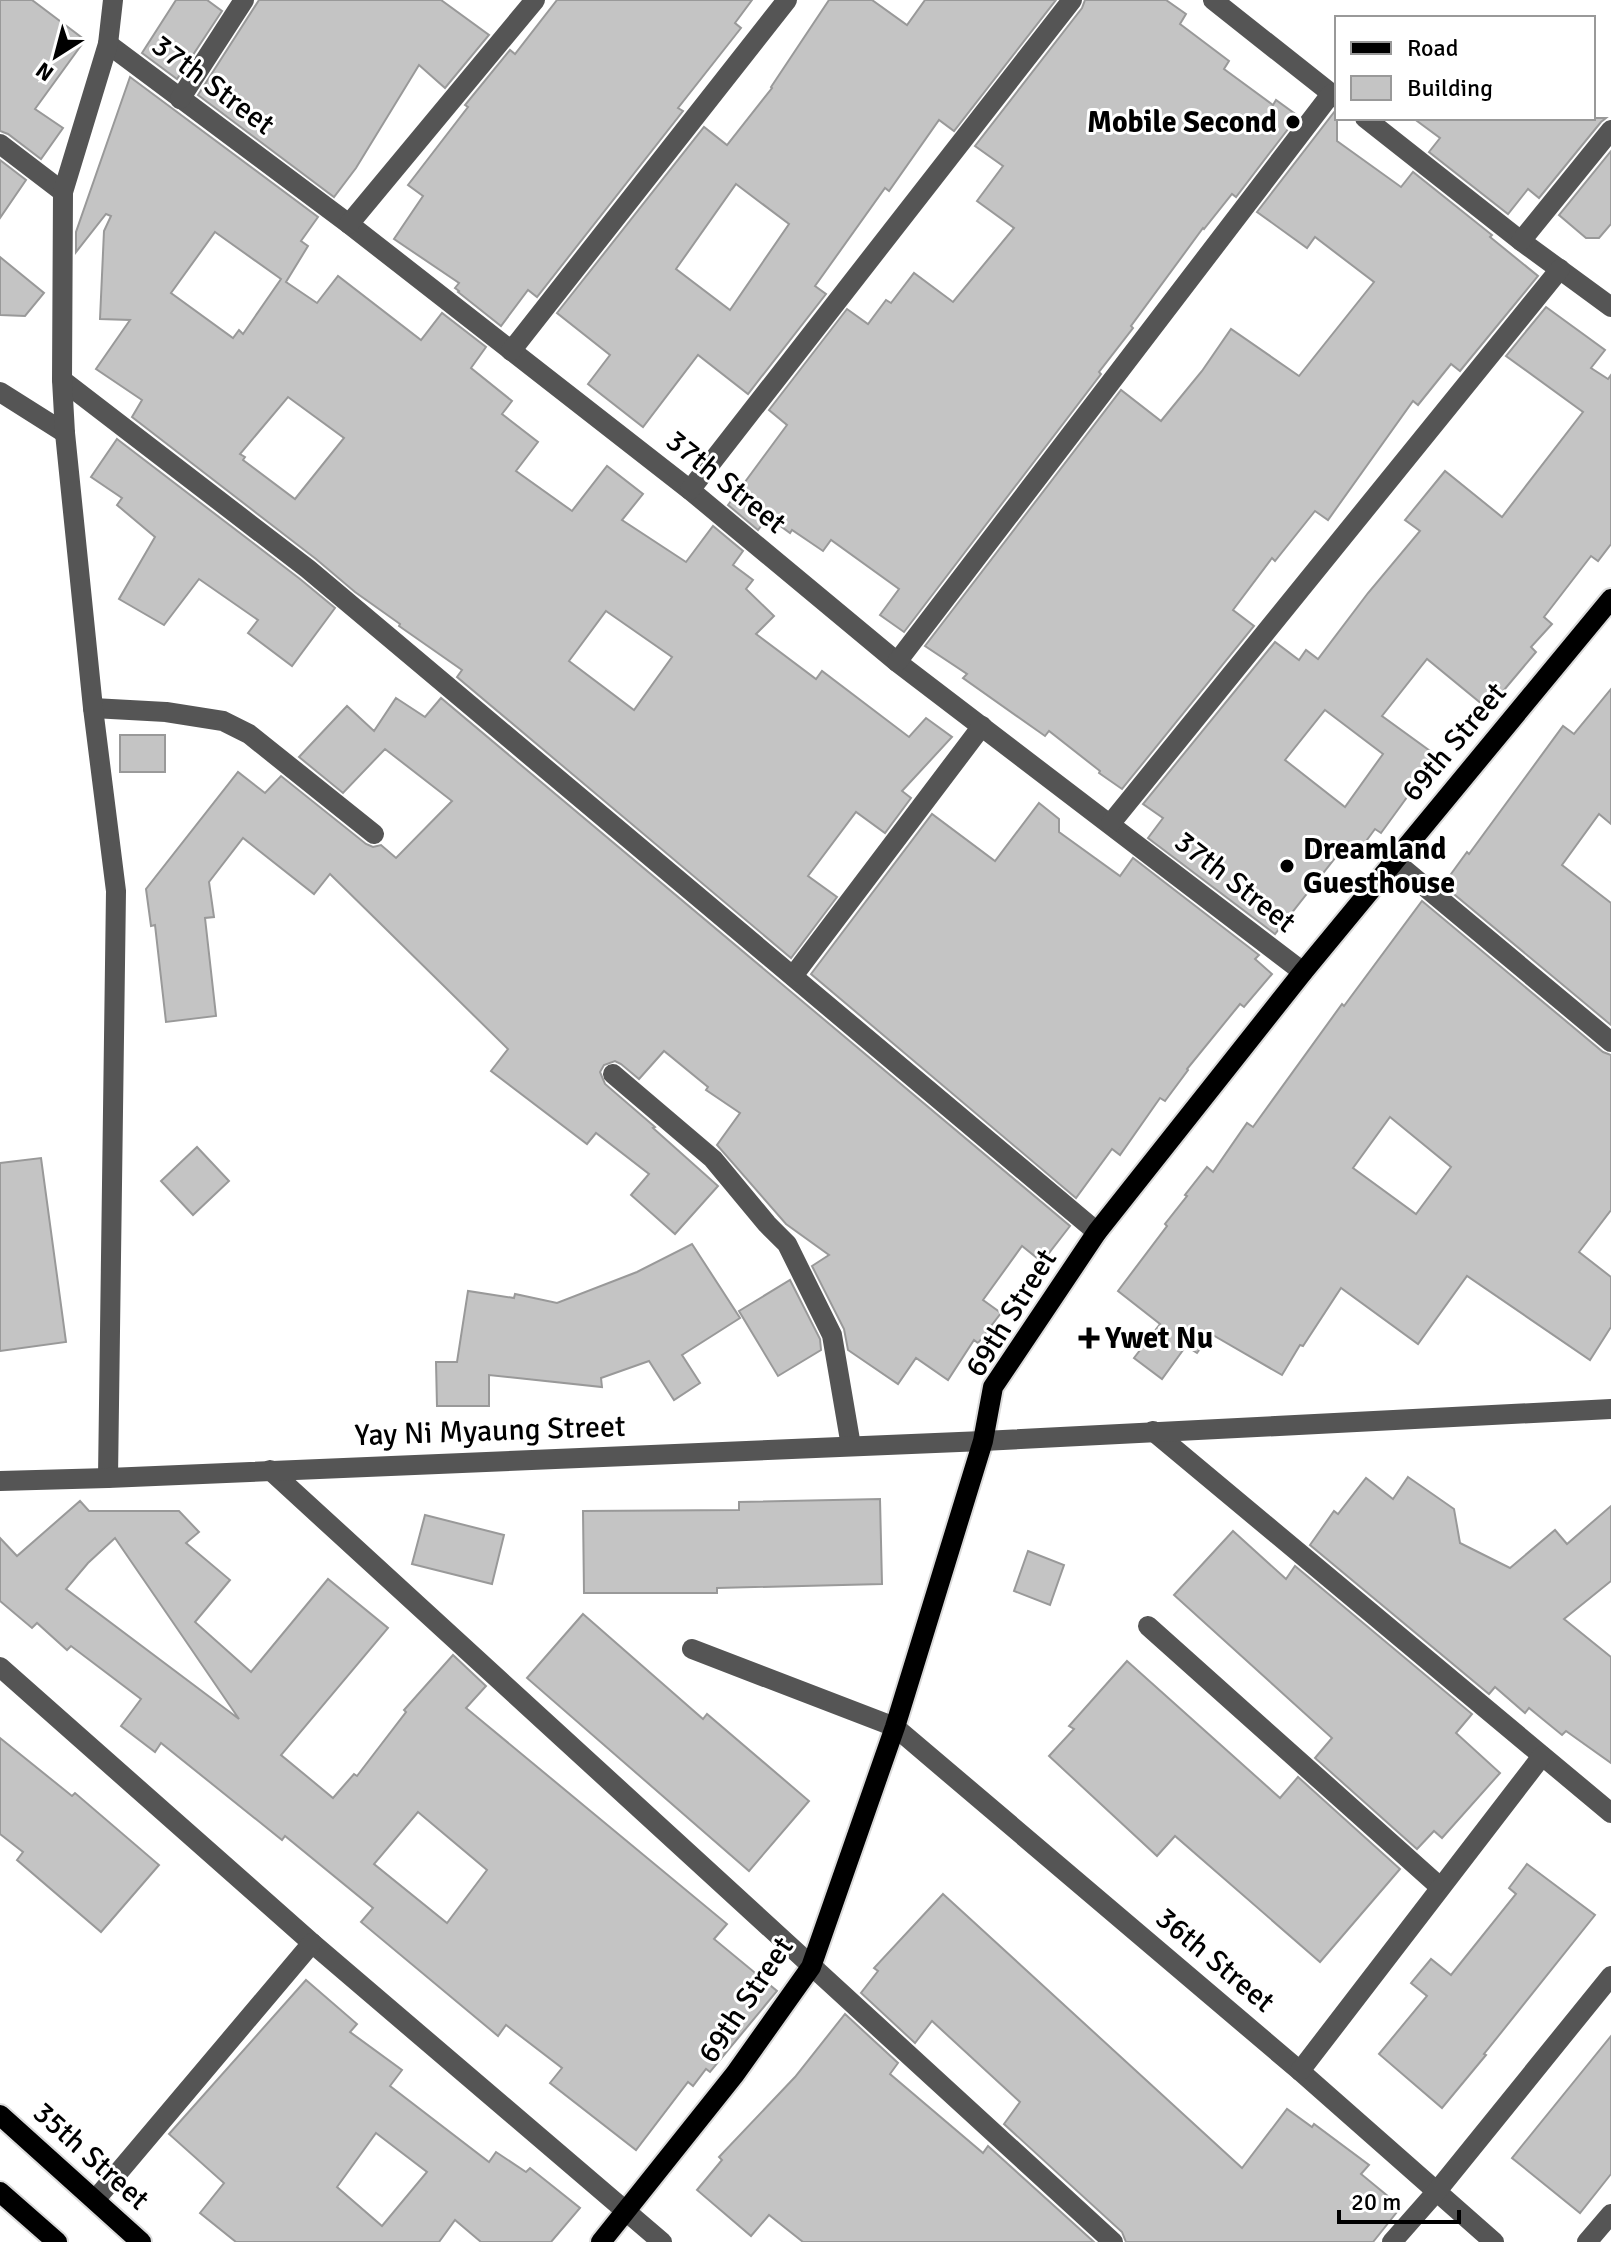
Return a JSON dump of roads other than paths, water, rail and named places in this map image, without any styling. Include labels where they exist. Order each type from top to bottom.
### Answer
[{"type":"main road","name":"69th Street","points":[[601,2242],[735,2074],[811,1967],[895,1727],[983,1441],[993,1387],[1097,1232],[1303,972],[1611,599]]},
{"type":"main road","name":"35th Street","points":[[0,2115],[141,2242]]},
{"type":"main road","points":[[0,2192],[57,2242]]},
{"type":"street","points":[[108,1478],[116,891],[93,708],[62,380],[63,192],[108,44],[113,0]]},
{"type":"street","points":[[180,99],[244,0]]},
{"type":"street","points":[[511,351],[787,0]]},
{"type":"street","points":[[690,490],[1072,0]]},
{"type":"street","points":[[897,662],[1334,96],[1213,0]]},
{"type":"street","points":[[349,224],[525,3]]},
{"type":"street","name":"37th Street","points":[[108,44],[349,224],[690,490],[897,662],[1303,972]]},
{"type":"street","points":[[1368,120],[1521,241],[1611,307]]},
{"type":"street","points":[[1521,241],[1611,130]]},
{"type":"street","points":[[0,144],[63,192]]},
{"type":"street","points":[[1111,823],[1560,269]]},
{"type":"street","points":[[62,380],[308,569],[1097,1232]]},
{"type":"street","points":[[0,392],[65,433]]},
{"type":"street","points":[[93,708],[166,712],[223,721],[249,734],[374,834]]},
{"type":"street","points":[[793,976],[982,726]]},
{"type":"street","points":[[1394,861],[1611,1042]]},
{"type":"street","points":[[613,1074],[713,1159],[787,1244],[832,1335],[851,1446]]},
{"type":"street","name":"Yay Ni Myaung Street","points":[[0,1481],[983,1441],[1611,1409]]},
{"type":"street","points":[[1153,1431],[1611,1813]]},
{"type":"street","points":[[270,1470],[1113,2242]]},
{"type":"street","points":[[1148,1626],[1440,1887]]},
{"type":"street","name":"36th Street","points":[[692,1649],[895,1727],[1300,2071],[1494,2242]]},
{"type":"street","points":[[0,1667],[312,1943],[662,2242]]},
{"type":"street","points":[[1300,2071],[1542,1756]]},
{"type":"street","points":[[95,2200],[312,1943]]},
{"type":"street","points":[[1392,2242],[1611,1976]]},
{"type":"street","points":[[1587,2242],[1611,2214]]},
{"type":"place","name":"Mobile Second","points":[[1293,122]]},
{"type":"place","name":"Dreamland Guesthouse","points":[[1287,866]]},
{"type":"place","name":"Ywet Nu","points":[[1089,1338]]}]
